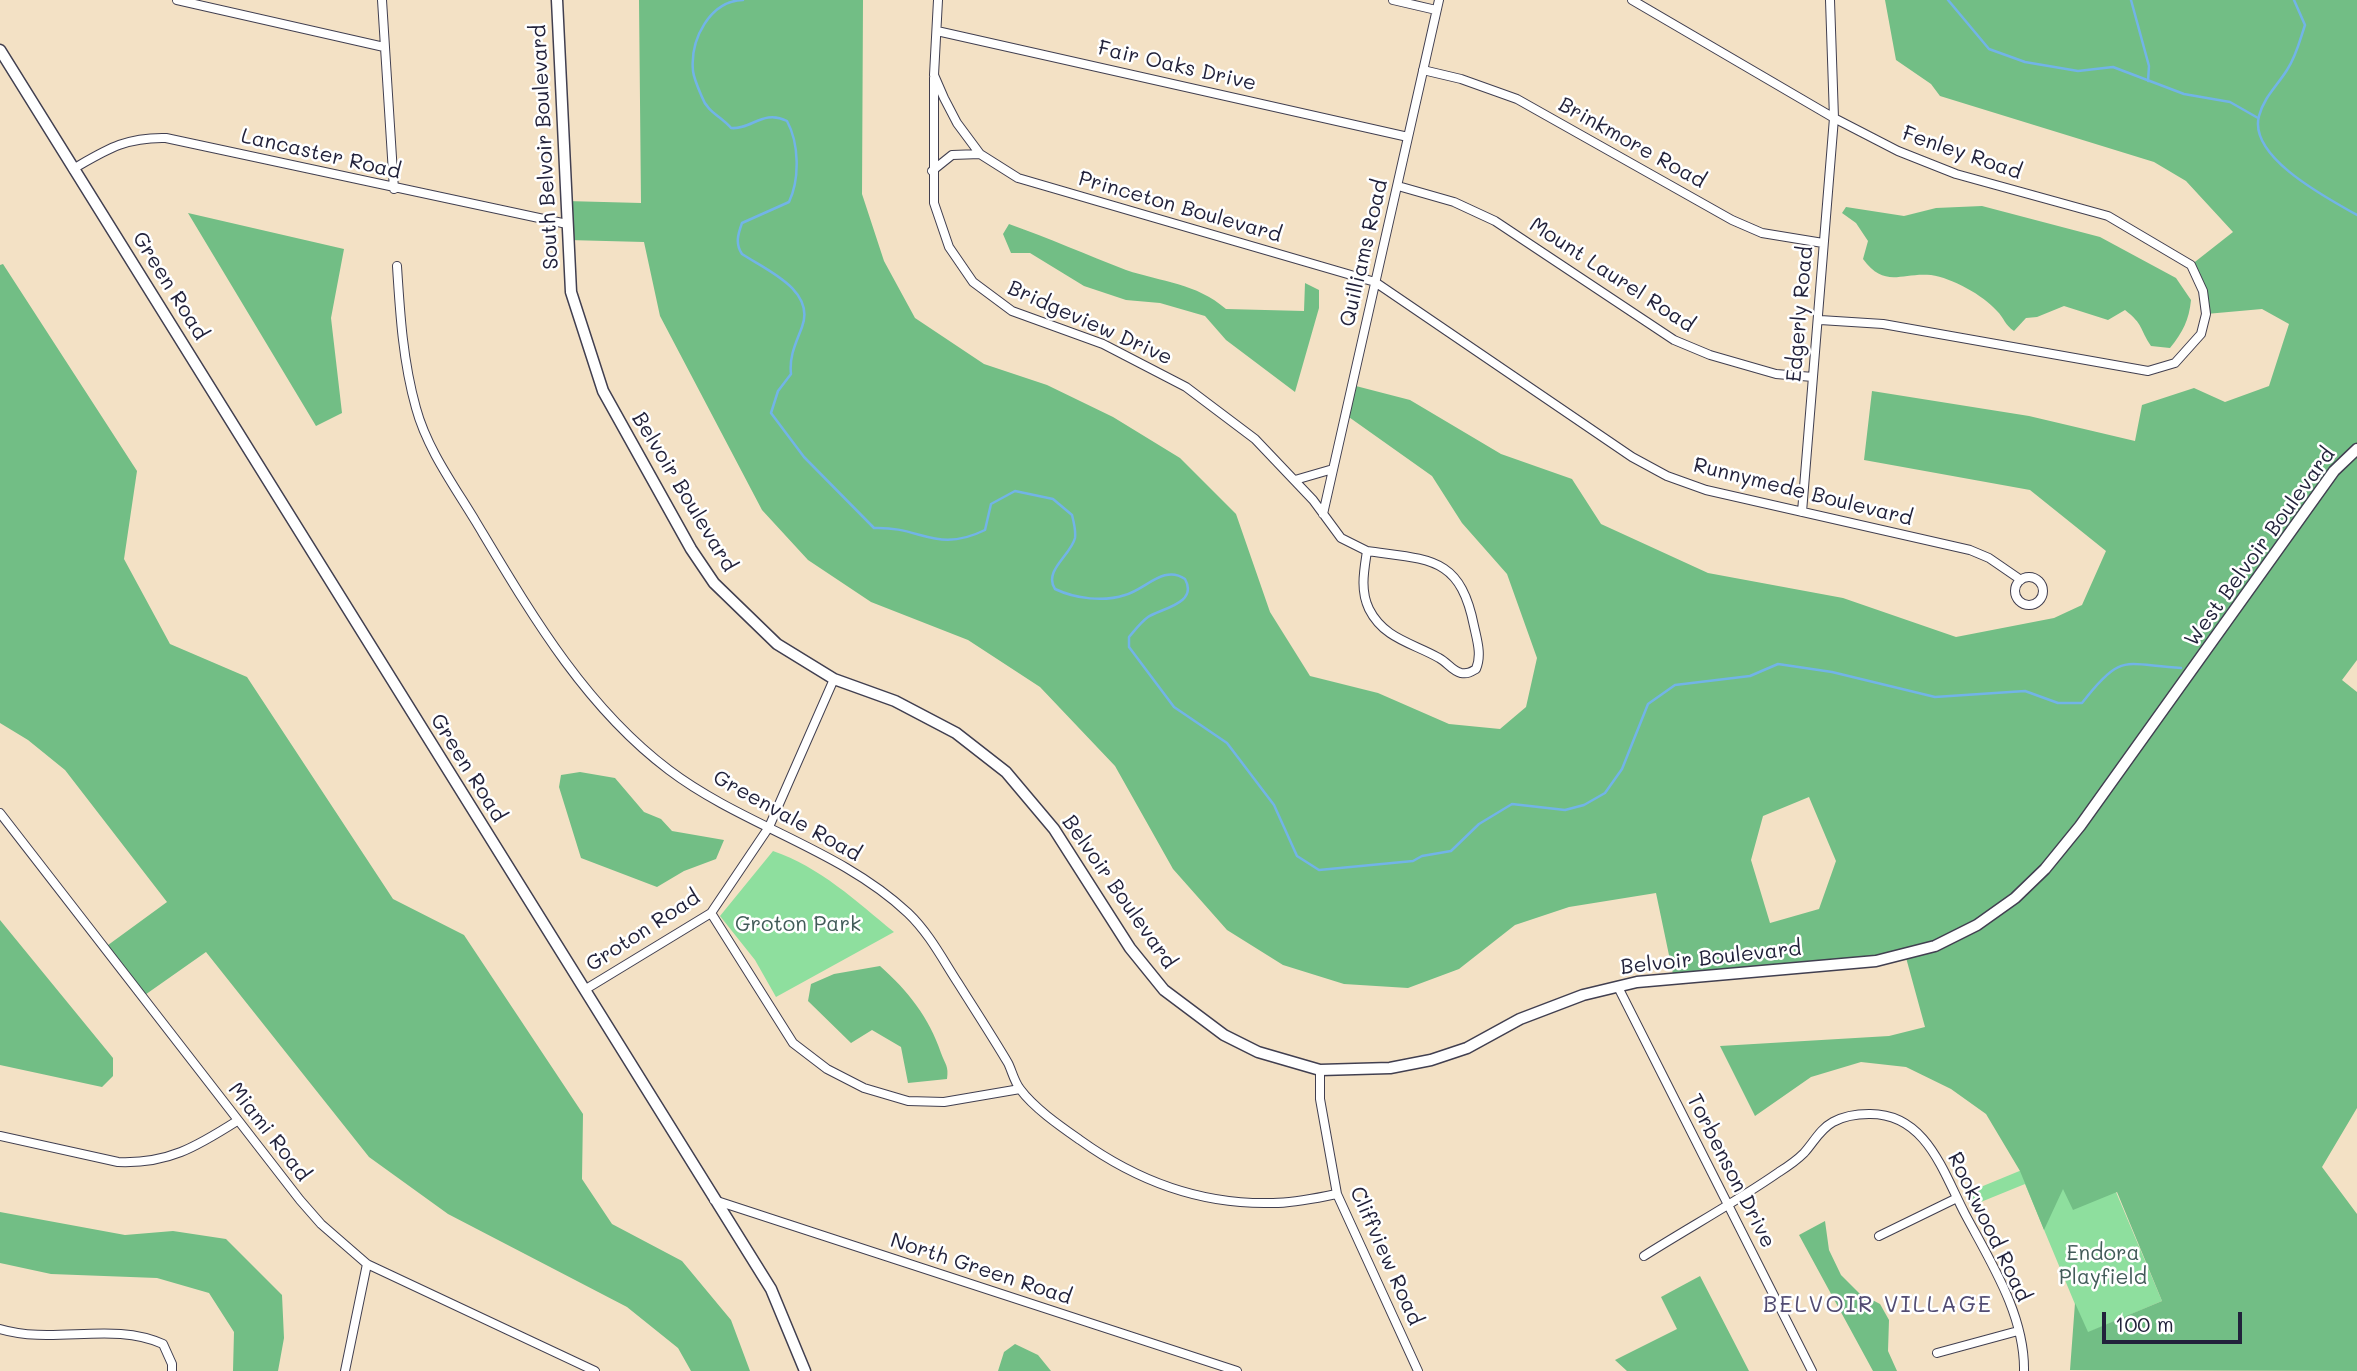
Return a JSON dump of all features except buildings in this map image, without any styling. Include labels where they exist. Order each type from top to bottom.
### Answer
[{"type":"street","points":[[177,0],[384,47]]},
{"type":"street","points":[[382,0],[394,189]]},
{"type":"street","name":"South Belvoir Boulevard","points":[[557,0],[571,292]]},
{"type":"street","name":"Princeton Boulevard","points":[[938,0],[934,75],[957,123],[980,154],[1018,178],[1375,282]]},
{"type":"street","points":[[1393,0],[1436,10]]},
{"type":"street","name":"Quilliams Road","points":[[1323,514],[1439,0]]},
{"type":"street","name":"Fenley Road","points":[[1632,0],[1834,118],[1927,164],[2108,216],[2191,265],[2203,291],[2206,314],[2201,334],[2175,363],[2148,371],[1883,324],[1820,320]]},
{"type":"street","name":"Edgerly Road","points":[[1802,512],[1820,320],[1823,243],[1834,118],[1830,0]]},
{"type":"street","name":"Fair Oaks Drive","points":[[937,31],[1408,137]]},
{"type":"street","name":"Green Road","points":[[0,50],[771,1289],[805,1371]]},
{"type":"street","name":"Brinkmore Road","points":[[1423,70],[1461,79],[1517,99],[1732,220],[1762,233],[1823,243]]},
{"type":"street","name":"Bridgeview Drive","points":[[934,75],[934,203],[949,247],[973,282],[992,299],[1012,311],[1130,356],[1186,387],[1255,439],[1295,480],[1341,538],[1367,551]]},
{"type":"street","name":"Lancaster Road","points":[[72,169],[121,142],[141,138],[166,138],[567,224]]},
{"type":"street","points":[[932,172],[952,155],[966,152],[980,154]]},
{"type":"street","name":"Mount Laurel Road","points":[[1398,186],[1454,202],[1495,221],[1674,340],[1710,355],[1776,374],[1813,377]]},
{"type":"street","name":"Greenvale Road","points":[[397,266],[404,355],[417,411],[443,468],[556,651],[600,707],[668,770],[713,798],[875,884],[912,916],[1009,1064],[1020,1089],[1060,1126],[1136,1176],[1200,1196],[1241,1203],[1277,1203],[1337,1194]]},
{"type":"street","name":"Runnymede Boulevard","points":[[1375,282],[1655,470],[1706,489],[1970,550],[1989,558],[2021,580]]},
{"type":"street","name":"Belvoir Boulevard","points":[[571,292],[603,391],[679,530],[714,583],[777,644],[834,679],[895,701],[956,733],[1006,772],[1054,829],[1130,948],[1164,990],[1193,1015],[1258,1052],[1320,1070],[1390,1068],[1431,1060],[1467,1048],[1520,1019],[1583,995],[1637,982],[1875,961],[1935,946],[1978,925],[2015,898],[2045,869],[2194,669]]},
{"type":"street","name":"West Belvoir Boulevard","points":[[2194,669],[2334,471],[2357,449]]},
{"type":"street","points":[[1295,480],[1333,469]]},
{"type":"street","points":[[1367,551],[1421,559],[1437,564],[1453,575],[1469,601],[1479,651],[1476,668],[1465,674],[1458,672],[1438,657],[1390,635],[1379,624],[1364,598],[1367,551]]},
{"type":"street","name":"Groton Road","points":[[586,989],[711,913],[769,827],[834,679]]},
{"type":"street","name":"Miami Road","points":[[0,813],[237,1121],[321,1224],[367,1264],[595,1371]]},
{"type":"street","points":[[711,913],[793,1043],[827,1069],[864,1088],[908,1101],[944,1102],[1020,1089]]},
{"type":"street","name":"Torbenson Drive","points":[[1618,987],[1812,1371]]},
{"type":"street","name":"Cliffview Road","points":[[1320,1070],[1320,1099],[1337,1194],[1418,1371]]},
{"type":"street","name":"Rookwood Road","points":[[1644,1256],[1779,1173],[1804,1153],[1815,1138],[1833,1122],[1855,1114],[1881,1114],[1907,1124],[1924,1138],[1939,1160],[2003,1285],[2018,1331],[2024,1371]]},
{"type":"street","points":[[0,1136],[118,1162],[137,1163],[192,1150],[237,1121]]},
{"type":"street","points":[[1880,1236],[1957,1198]]},
{"type":"street","name":"North Green Road","points":[[714,1200],[1237,1371]]},
{"type":"street","points":[[345,1371],[367,1264]]},
{"type":"street","points":[[0,1329],[46,1336],[140,1334],[163,1344],[172,1364],[172,1371]]},
{"type":"street","points":[[1937,1353],[2018,1331]]},
{"type":"green space","points":[[639,0],[863,0],[862,194],[884,261],[915,318],[984,364],[1047,385],[1113,417],[1180,458],[1236,514],[1270,612],[1310,676],[1378,693],[1449,724],[1500,729],[1526,707],[1537,658],[1507,574],[1462,523],[1432,476],[1346,415],[1352,385],[1410,400],[1501,454],[1572,479],[1601,524],[1708,573],[1843,598],[1956,637],[2054,618],[2082,605],[2106,551],[2030,490],[1864,460],[1872,391],[2029,416],[2135,441],[2142,405],[2194,388],[2225,402],[2269,386],[2289,324],[2262,309],[2206,314],[2191,265],[2233,232],[2186,181],[2154,162],[1940,96],[1931,84],[1896,60],[1885,0],[2357,0],[2357,660],[2342,680],[2357,692],[2357,1108],[2322,1167],[2357,1214],[2357,1371],[2070,1370],[2075,1303],[2088,1332],[2162,1301],[2117,1192],[2073,1210],[2063,1189],[2044,1230],[2020,1171],[1986,1114],[1951,1089],[1906,1067],[1861,1062],[1811,1077],[1755,1116],[1720,1046],[1889,1036],[1925,1027],[1905,954],[1674,979],[1656,893],[1569,907],[1515,925],[1459,969],[1408,988],[1344,984],[1283,965],[1227,930],[1173,869],[1115,766],[1040,687],[968,640],[871,602],[808,560],[762,510],[660,316],[644,242],[568,240],[566,201],[641,203]],"holes":[[[1809,797],[1836,861],[1819,909],[1770,923],[1751,860],[1763,816]]]},
{"type":"green space","points":[[1982,206],[2100,237],[2176,278],[2191,300],[2185,326],[2170,348],[2151,346],[2138,323],[2125,310],[2108,320],[2064,306],[2037,317],[2026,318],[2014,331],[1991,305],[1957,283],[1931,275],[1894,277],[1879,274],[1863,259],[1868,241],[1856,223],[1842,213],[1846,207],[1904,216],[1936,208]]},
{"type":"green space","points":[[188,213],[344,249],[331,318],[342,413],[316,426]]},
{"type":"green space","points":[[1009,224],[1126,270],[1191,288],[1226,309],[1304,311],[1305,283],[1319,290],[1319,308],[1295,392],[1226,340],[1205,316],[1160,303],[1126,300],[1084,286],[1030,253],[1011,253],[1003,234]]},
{"type":"green space","points":[[3,264],[137,471],[124,559],[170,644],[247,677],[393,899],[464,935],[583,1114],[582,1179],[612,1224],[682,1261],[731,1320],[750,1371],[691,1371],[678,1348],[627,1307],[448,1214],[369,1157],[206,952],[142,997],[104,948],[167,902],[65,770],[28,740],[0,723],[0,265]]},
{"type":"green space","points":[[580,772],[615,778],[644,812],[661,819],[672,831],[724,840],[716,859],[684,871],[657,887],[581,858],[559,787],[561,775]]},
{"type":"green space","name":"Groton Park","points":[[773,851],[822,875],[894,932],[776,997],[755,960],[720,916]]},
{"type":"green space","points":[[0,920],[113,1058],[113,1076],[102,1087],[0,1065]]},
{"type":"green space","points":[[880,966],[900,985],[924,1016],[946,1065],[947,1079],[908,1083],[901,1047],[872,1030],[851,1043],[808,1001],[811,984],[834,974]]},
{"type":"green space","name":"Endora Playfield","points":[[2051,1158],[2116,1192],[2162,1301],[2087,1333],[2025,1184],[1971,1206],[1966,1193]]},
{"type":"green space","points":[[0,1212],[125,1235],[173,1231],[226,1239],[282,1295],[284,1338],[278,1371],[233,1371],[234,1332],[209,1293],[157,1278],[51,1274],[0,1263]]},
{"type":"green space","points":[[1825,1221],[1829,1250],[1841,1275],[1859,1293],[1880,1304],[1889,1320],[1888,1351],[1897,1371],[1873,1371],[1799,1235]]},
{"type":"green space","points":[[1700,1276],[1749,1371],[1627,1371],[1615,1360],[1677,1329],[1661,1297]]},
{"type":"green space","points":[[1015,1344],[1038,1355],[1051,1371],[998,1371],[1004,1352]]},
{"type":"waterway","points":[[743,0],[721,7],[704,24],[695,47],[693,71],[704,102],[731,128],[745,126],[764,118],[779,118],[787,121],[794,140],[797,161],[795,183],[789,202],[742,223],[738,239],[742,254],[775,274],[802,302],[804,314],[792,355],[791,374],[778,391],[771,413],[804,457],[874,528],[890,528],[941,539],[968,537],[985,530],[991,504],[1015,491],[1053,499],[1072,515],[1075,538],[1052,576],[1055,589],[1099,599],[1132,592],[1170,574],[1185,579],[1187,594],[1176,604],[1145,619],[1129,637],[1129,647],[1174,707],[1227,743],[1274,805],[1297,856],[1319,870],[1413,861],[1422,856],[1451,851],[1479,824],[1512,804],[1565,810],[1584,805],[1605,793],[1622,769],[1648,704],[1675,685],[1750,676],[1778,664],[1832,672],[1935,697],[2025,691],[2058,703],[2082,703],[2095,686],[2116,668],[2135,664],[2181,668]]},
{"type":"waterway","points":[[1948,0],[1989,49],[2025,62],[2078,71],[2113,67],[2184,94],[2230,102],[2258,118]]},
{"type":"waterway","points":[[2131,0],[2149,66],[2148,81]]},
{"type":"waterway","points":[[2294,0],[2305,25],[2290,65],[2261,109],[2259,131],[2265,146],[2277,161],[2310,187],[2357,215]]},
{"type":"district","name":"BELVOIR VILLAGE","points":[[1878,1305]]}]
